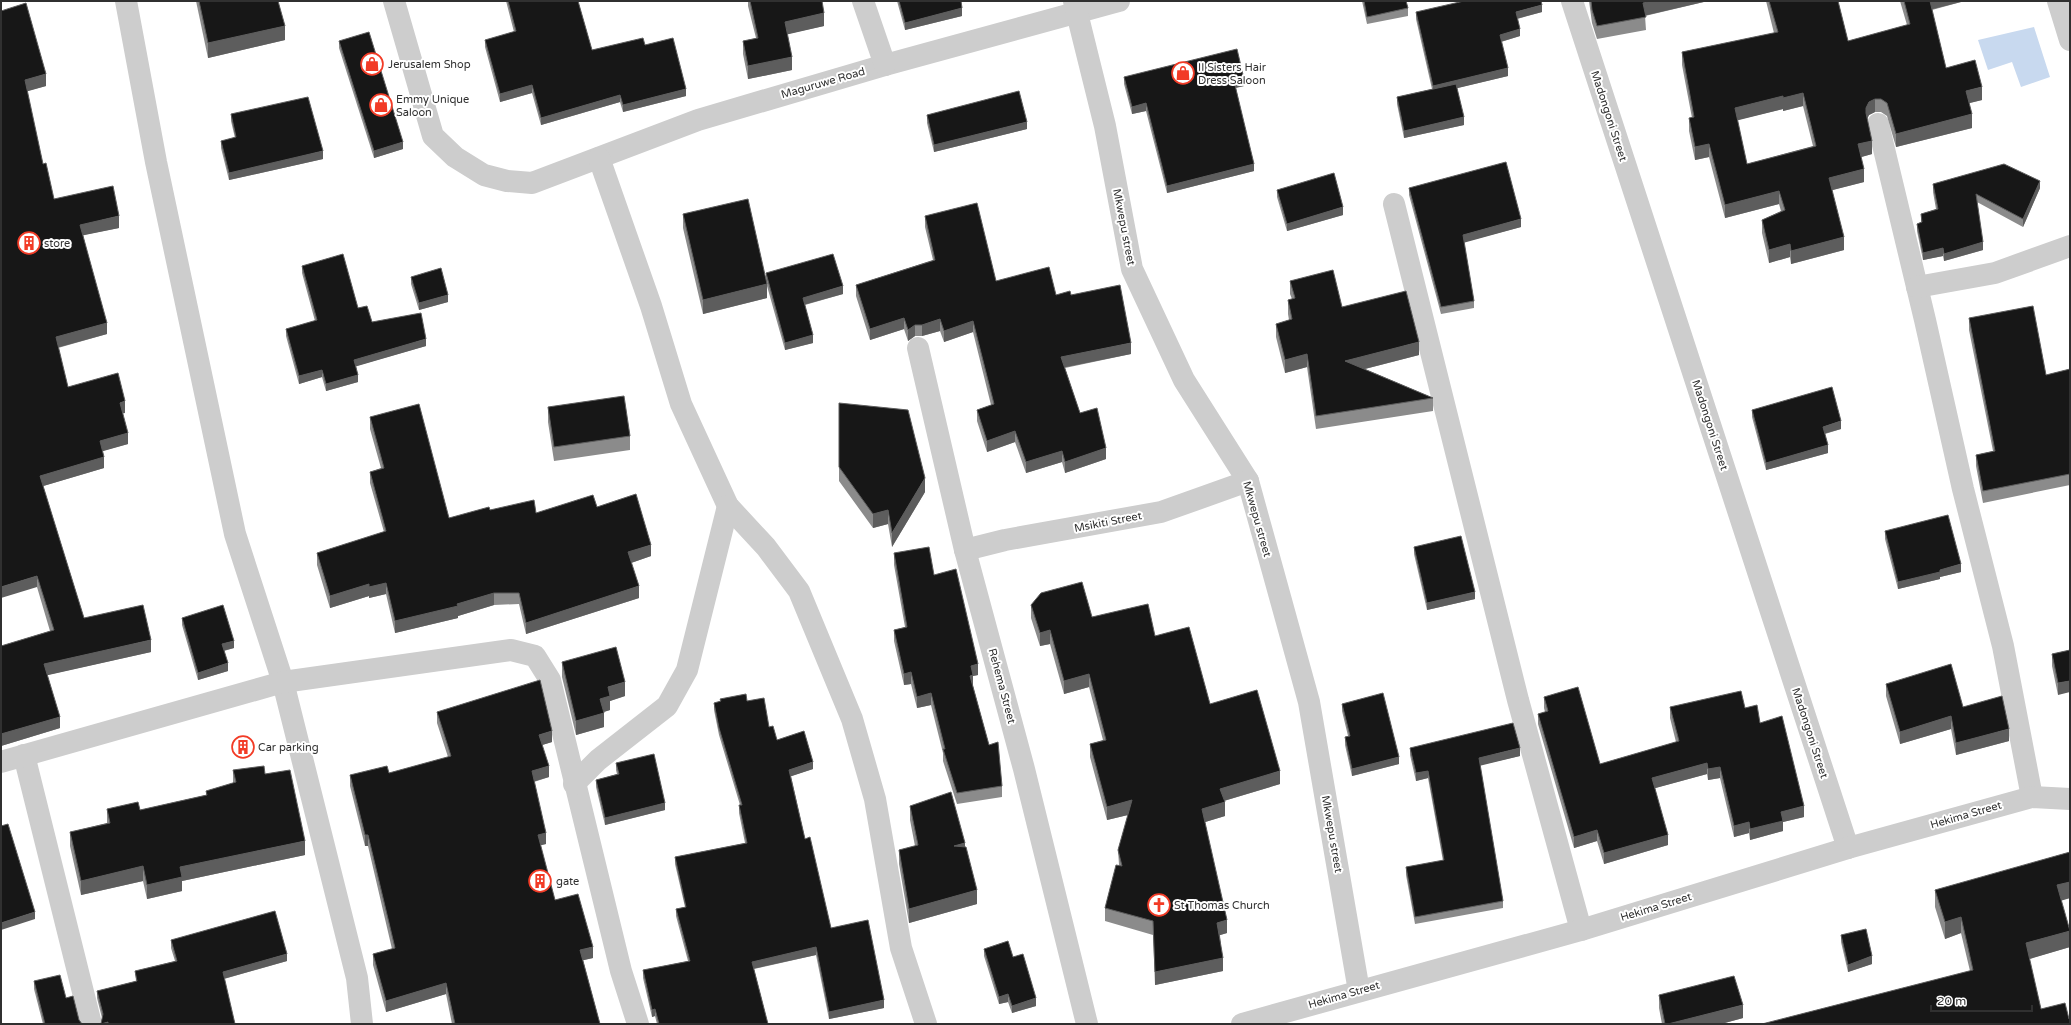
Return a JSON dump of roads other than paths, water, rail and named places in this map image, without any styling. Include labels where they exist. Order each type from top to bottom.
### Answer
[{"type":"street","points":[[126,1],[159,177],[235,534],[283,682],[358,978],[362,1024]]},
{"type":"street","name":"Maguruwe Road","points":[[394,1],[433,136],[456,157],[484,175],[507,181],[532,183],[698,120],[1075,6],[1119,1]]},
{"type":"street","points":[[863,1],[884,65]]},
{"type":"street","name":"Madongoni Street","points":[[1572,1],[1848,848]]},
{"type":"street","points":[[2058,1],[2070,40]]},
{"type":"street","name":"Mkwepu street","points":[[1075,6],[1105,126],[1132,269],[1184,380],[1248,481],[1309,702],[1359,991]]},
{"type":"street","points":[[1878,124],[1963,489],[2004,646],[2032,797]]},
{"type":"street","points":[[600,158],[651,306],[680,404],[728,506],[766,547],[799,591],[852,719],[875,799],[901,948],[926,1024]]},
{"type":"street","points":[[1394,204],[1518,700],[1581,930]]},
{"type":"street","points":[[1917,287],[1994,273],[2070,246]]},
{"type":"street","name":"Rehema Street","points":[[918,348],[965,550],[1024,769],[1087,1024]]},
{"type":"street","name":"Msikiti Street","points":[[965,550],[1005,540],[1161,512],[1248,481]]},
{"type":"street","points":[[574,784],[598,760],[667,706],[687,670],[728,506]]},
{"type":"street","points":[[1,762],[24,754],[283,682],[511,650],[535,656],[550,680],[620,972],[638,1024]]},
{"type":"street","points":[[24,754],[91,1024]]},
{"type":"street","name":"Hekima Street","points":[[1242,1024],[1581,930],[1848,848],[2032,797],[2070,799]]},
{"type":"water","points":[[2034,27],[2050,77],[2021,87],[2012,62],[1988,70],[1978,40]]},
{"type":"place","name":"Jerusalem Shop","points":[[372,64]]},
{"type":"place","name":"II Sisters Hair Dress Saloon","points":[[1183,73]]},
{"type":"place","name":"Emmy Unique Saloon","points":[[381,105]]},
{"type":"place","name":"store","points":[[29,243]]},
{"type":"place","name":"Car parking","points":[[243,747]]},
{"type":"place","name":"gate","points":[[540,881]]},
{"type":"place","name":"St Thomas Church","points":[[1159,905]]}]
